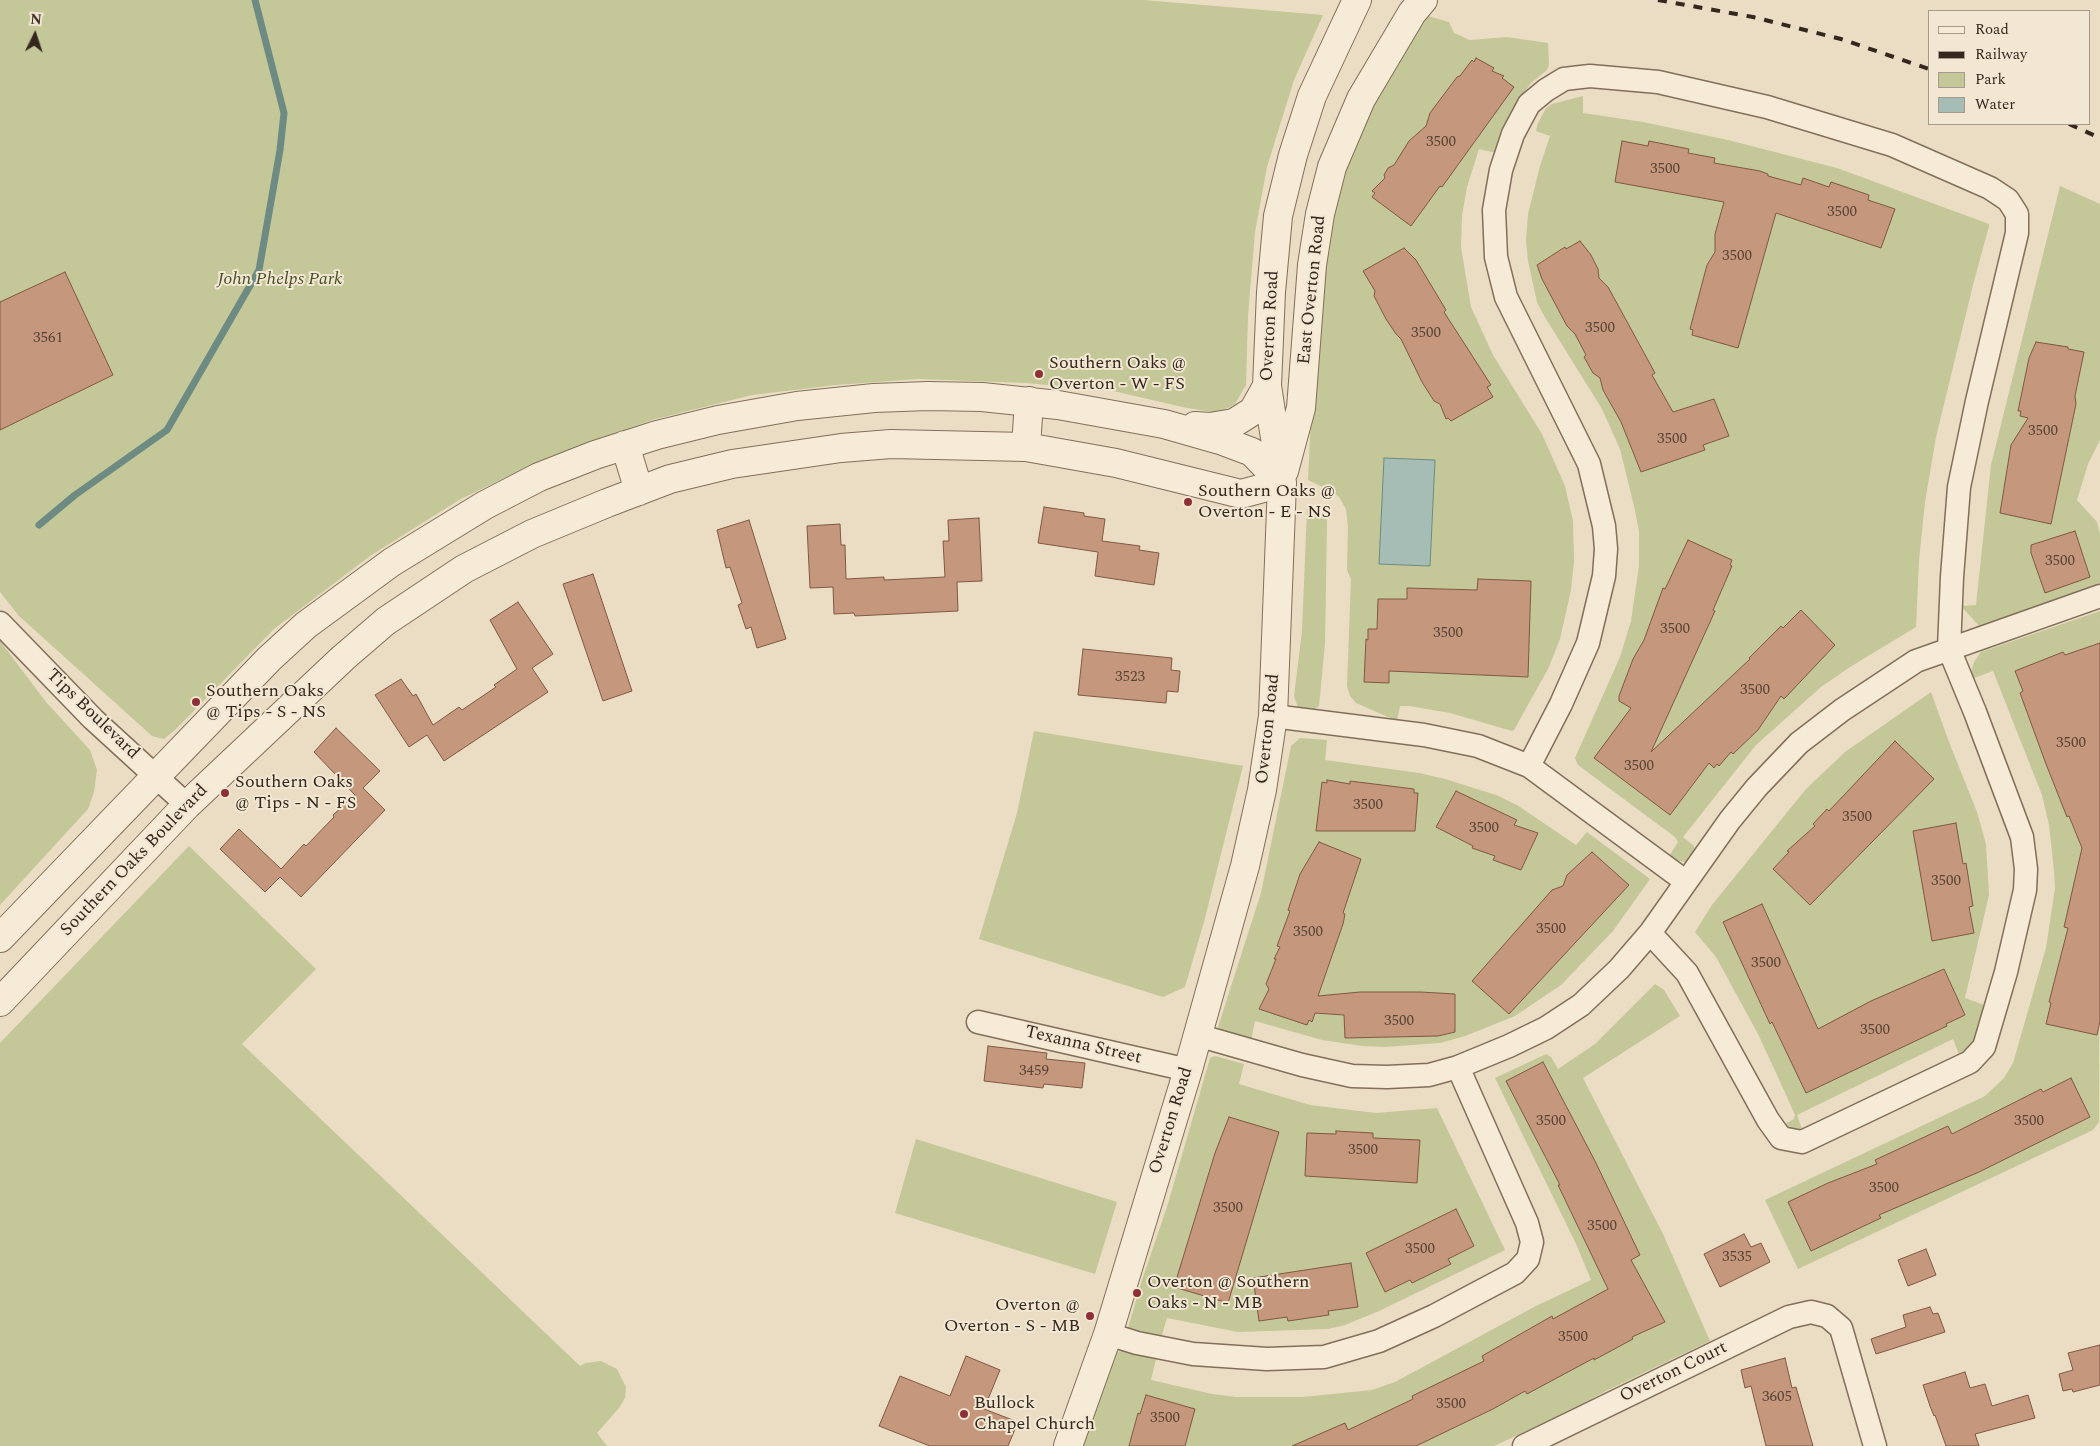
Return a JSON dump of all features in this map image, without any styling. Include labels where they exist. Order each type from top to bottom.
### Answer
[{"type":"street","name":"Overton Road","points":[[1068,1446],[1108,1334],[1188,1070],[1247,856],[1262,790],[1273,716],[1282,483],[1267,386],[1271,292],[1278,216],[1312,96],[1358,0]]},
{"type":"street","name":"East Overton Road","points":[[1282,483],[1301,408],[1312,265],[1320,214],[1332,168],[1361,99],[1408,20],[1423,0]]},
{"type":"street","points":[[1529,766],[1588,644],[1604,576],[1606,549],[1604,526],[1589,464],[1506,297],[1496,256],[1494,210],[1501,170],[1513,134],[1529,104],[1546,90],[1564,79],[1590,76],[1658,82],[1767,107],[1892,145],[1990,188],[2008,200],[2017,214],[2018,233],[1984,372],[1959,487],[1949,649],[2022,837],[2026,869],[2025,890],[2006,972],[1984,1048],[1970,1062],[1802,1142],[1781,1138],[1768,1120],[1687,973],[1650,933]]},
{"type":"street","points":[[0,938],[269,659],[306,625],[370,577],[430,538],[485,505],[539,477],[657,435],[718,420],[807,405],[874,398],[982,397],[1028,401],[1164,424],[1210,427],[1234,424],[1253,411],[1267,386]]},
{"type":"street","points":[[1026,447],[1028,401]]},
{"type":"street","points":[[1164,424],[1220,440],[1252,452],[1282,483]]},
{"type":"street","name":"Southern Oaks Boulevard","points":[[0,1002],[187,805],[343,658],[386,621],[464,570],[523,538],[639,491],[670,479],[732,464],[840,448],[892,444],[1026,447],[1116,463],[1241,494],[1282,483]]},
{"type":"street","points":[[625,445],[639,491]]},
{"type":"street","points":[[1197,1035],[1302,1065],[1352,1076],[1429,1075],[1458,1067],[1509,1046],[1546,1028],[1581,1005],[1618,969],[1650,933],[1685,881],[1757,787],[1799,743],[1842,710],[1916,662],[2100,596]]},
{"type":"street","name":"Tips Boulevard","points":[[0,623],[93,719],[187,805]]},
{"type":"street","points":[[1273,716],[1424,735],[1478,746],[1529,766],[1685,881]]},
{"type":"street","name":"Texanna Street","points":[[978,1022],[1188,1070]]},
{"type":"street","points":[[1108,1334],[1137,1343],[1194,1354],[1267,1359],[1324,1357],[1379,1341],[1434,1316],[1515,1273],[1528,1259],[1532,1242],[1527,1223],[1458,1067]]},
{"type":"street","name":"Overton Court","points":[[1524,1446],[1789,1317],[1811,1312],[1827,1316],[1840,1328],[1875,1446]]},
{"type":"green space","name":"John Phelps Park","points":[[0,0],[1143,0],[1323,15],[1294,80],[1267,167],[1255,232],[1248,316],[1246,385],[1235,404],[1219,413],[1187,408],[1113,391],[1026,383],[918,379],[836,385],[752,395],[652,420],[539,461],[459,500],[370,556],[274,629],[164,739],[152,736],[19,616],[0,592]]},
{"type":"green space","points":[[1428,16],[1449,22],[1454,33],[1470,40],[1507,37],[1548,43],[1549,65],[1547,70],[1531,83],[1519,99],[1496,153],[1479,149],[1467,187],[1462,216],[1461,247],[1471,307],[1493,355],[1542,434],[1565,486],[1573,521],[1574,562],[1571,590],[1560,639],[1548,669],[1512,731],[1450,713],[1409,706],[1400,706],[1397,721],[1356,703],[1350,696],[1347,686],[1351,579],[1347,570],[1348,527],[1346,509],[1339,497],[1308,480],[1314,354],[1331,186],[1407,35]]},
{"type":"green space","points":[[1583,96],[1583,113],[1643,122],[1728,140],[1837,168],[1989,224],[1936,437],[1925,502],[1919,560],[1916,627],[1821,687],[1756,745],[1683,837],[1694,846],[1695,852],[1685,862],[1675,860],[1670,855],[1678,842],[1675,837],[1578,765],[1575,758],[1620,657],[1631,621],[1639,566],[1639,531],[1620,449],[1602,409],[1537,302],[1528,261],[1526,241],[1528,214],[1550,136],[1536,131],[1538,123],[1546,108],[1552,104]]},
{"type":"green space","points":[[2060,186],[2100,204],[2100,440],[2088,464],[2077,500],[2097,522],[2100,534],[2100,586],[1980,627],[1961,606],[1976,605],[1991,465]]},
{"type":"green space","points":[[1312,507],[1325,513],[1327,522],[1325,644],[1319,706],[1305,711],[1298,708],[1294,696],[1302,631],[1307,510]]},
{"type":"green space","points":[[2100,611],[2099,1122],[2093,1130],[1798,1269],[1765,1200],[1985,1096],[2004,1078],[2013,1063],[2046,948],[2055,888],[2054,871],[2049,825],[2042,795],[1993,671],[1974,678],[1971,672],[1974,662],[1981,652]]},
{"type":"green space","points":[[0,641],[46,702],[90,750],[97,770],[94,792],[88,809],[0,905]]},
{"type":"green space","points":[[1931,692],[1977,812],[1986,844],[1989,895],[1965,998],[1984,1005],[1974,1041],[1967,1054],[1960,1057],[1953,1039],[1797,1115],[1803,1132],[1780,1127],[1794,1119],[1795,1115],[1758,1034],[1716,957],[1695,932],[1712,905],[1806,789],[1845,752]]},
{"type":"green space","points":[[1034,731],[1243,766],[1204,922],[1185,987],[1163,997],[979,939],[1017,813]]},
{"type":"green space","points":[[1300,738],[1327,740],[1325,760],[1419,773],[1496,795],[1517,805],[1576,845],[1587,832],[1650,879],[1613,931],[1561,985],[1515,1016],[1465,1036],[1440,1043],[1385,1047],[1362,1046],[1322,1040],[1255,1021],[1251,1041],[1222,1032],[1218,1027],[1261,893],[1291,746]]},
{"type":"green space","points":[[189,846],[316,969],[242,1044],[580,1366],[586,1363],[601,1361],[617,1369],[626,1387],[625,1398],[619,1408],[597,1433],[607,1446],[0,1446],[0,1043]]},
{"type":"green space","points":[[1655,984],[1664,990],[1680,1016],[1583,1078],[1663,1234],[1710,1341],[1608,1390],[1566,1413],[1494,1446],[1082,1446],[1117,1352],[1127,1350],[1156,1359],[1151,1380],[1212,1394],[1236,1397],[1303,1397],[1372,1390],[1395,1382],[1536,1306],[1591,1280],[1577,1246],[1495,1078],[1546,1054],[1551,1057],[1558,1069],[1595,1044]]},
{"type":"green space","points":[[1215,1056],[1244,1064],[1239,1084],[1310,1105],[1376,1113],[1437,1108],[1505,1250],[1379,1311],[1345,1325],[1328,1329],[1238,1332],[1167,1318],[1161,1338],[1128,1328],[1167,1207],[1210,1058]]},
{"type":"green space","points":[[916,1139],[1117,1202],[1095,1274],[895,1213]]},
{"type":"water","points":[[1384,458],[1435,460],[1430,566],[1379,564]]},
{"type":"building","points":[[1476,58],[1494,68],[1492,71],[1504,76],[1502,78],[1514,87],[1442,187],[1440,186],[1411,226],[1372,197],[1375,193],[1372,191],[1385,178],[1384,175],[1388,168],[1394,165],[1409,141],[1426,126],[1430,113],[1457,77]]},
{"type":"building","points":[[1622,141],[1648,146],[1649,141],[1689,149],[1688,153],[1715,158],[1714,163],[1760,171],[1768,174],[1768,176],[1801,185],[1803,178],[1829,187],[1831,182],[1869,195],[1868,200],[1895,209],[1881,248],[1776,213],[1738,348],[1692,335],[1693,330],[1690,329],[1707,265],[1715,252],[1715,234],[1724,202],[1615,182]]},
{"type":"building","points":[[1580,241],[1591,255],[1598,269],[1599,278],[1608,287],[1655,373],[1652,375],[1673,412],[1714,399],[1729,436],[1703,445],[1705,450],[1641,472],[1621,422],[1603,390],[1600,378],[1593,373],[1584,357],[1586,355],[1575,334],[1567,326],[1542,279],[1537,265],[1565,247],[1566,249]]},
{"type":"building","points":[[1404,248],[1416,260],[1446,310],[1444,312],[1491,385],[1487,387],[1493,397],[1451,421],[1448,418],[1446,419],[1440,404],[1434,401],[1422,382],[1401,339],[1386,319],[1374,296],[1375,291],[1363,271]]},
{"type":"building","points":[[65,272],[113,375],[0,430],[0,302]]},
{"type":"building","points":[[2036,342],[2068,347],[2068,349],[2084,352],[2075,396],[2076,404],[2051,524],[2000,513],[2011,445],[2028,418],[2020,416],[2021,411],[2018,411],[2029,358]]},
{"type":"building","points":[[1044,507],[1084,513],[1084,516],[1105,519],[1102,541],[1140,546],[1139,550],[1159,553],[1154,585],[1095,576],[1098,552],[1038,543]]},
{"type":"building","points":[[979,518],[982,581],[957,582],[958,611],[855,616],[854,613],[834,614],[833,587],[810,588],[807,526],[840,524],[841,545],[845,545],[846,579],[884,577],[884,580],[945,577],[943,541],[949,541],[948,520]]},
{"type":"building","points":[[749,520],[786,639],[757,648],[751,627],[746,629],[738,605],[742,603],[730,567],[726,568],[717,530]]},
{"type":"building","points":[[2075,531],[2090,577],[2045,593],[2031,553],[2031,545]]},
{"type":"building","points":[[1688,540],[1732,560],[1730,565],[1732,566],[1713,610],[1715,611],[1651,752],[1750,659],[1781,626],[1783,628],[1801,610],[1835,645],[1784,699],[1781,696],[1758,730],[1733,754],[1731,752],[1719,766],[1717,764],[1714,768],[1709,763],[1670,815],[1594,758],[1631,708],[1619,701],[1619,696],[1633,659],[1644,640],[1663,588],[1665,589]]},
{"type":"building","points":[[593,574],[632,691],[603,701],[563,584]]},
{"type":"building","points":[[1478,579],[1531,581],[1528,677],[1389,671],[1389,683],[1364,682],[1366,639],[1368,640],[1368,629],[1377,629],[1378,599],[1407,599],[1407,588],[1477,590]]},
{"type":"building","points":[[518,602],[553,654],[532,668],[548,692],[444,761],[427,735],[409,747],[375,695],[401,679],[413,696],[416,694],[433,725],[459,707],[462,710],[496,687],[494,685],[517,669],[490,620]]},
{"type":"building","points":[[2100,643],[2100,1021],[2097,1035],[2046,1024],[2051,1003],[2049,1002],[2068,928],[2064,927],[2082,848],[2069,816],[2067,817],[2046,764],[2020,693],[2023,691],[2015,671],[2063,652],[2065,655]]},
{"type":"building","points":[[1083,649],[1172,658],[1171,670],[1180,671],[1178,692],[1167,691],[1166,703],[1078,695]]},
{"type":"building","points":[[336,728],[380,771],[363,788],[385,810],[301,897],[280,877],[265,892],[220,849],[239,829],[281,869],[304,844],[306,846],[334,817],[333,815],[355,795],[314,752]]},
{"type":"building","points":[[1895,741],[1934,779],[1810,905],[1773,869],[1789,852],[1787,851],[1815,826],[1813,824],[1827,809],[1829,811]]},
{"type":"building","points":[[1327,780],[1350,784],[1350,781],[1414,789],[1414,793],[1418,793],[1415,831],[1316,831],[1322,782],[1327,783]]},
{"type":"building","points":[[1456,791],[1517,820],[1514,825],[1538,833],[1521,870],[1493,860],[1495,856],[1472,848],[1473,846],[1436,827]]},
{"type":"building","points":[[1956,823],[1963,864],[1966,863],[1973,906],[1969,907],[1974,933],[1932,941],[1913,831]]},
{"type":"building","points":[[1319,842],[1361,859],[1343,913],[1345,914],[1343,924],[1318,996],[1360,992],[1455,994],[1455,1032],[1438,1036],[1345,1038],[1344,1015],[1315,1013],[1312,1022],[1309,1020],[1307,1025],[1259,1009],[1269,989],[1266,984],[1280,947],[1277,946],[1290,911],[1288,910],[1300,874]]},
{"type":"building","points":[[1592,852],[1629,885],[1509,1014],[1472,981],[1552,890],[1563,886],[1567,875]]},
{"type":"building","points":[[1762,904],[1818,1029],[1871,1001],[1944,969],[1965,1015],[1946,1024],[1947,1026],[1806,1093],[1772,1022],[1770,1024],[1723,922]]},
{"type":"building","points":[[988,1046],[1047,1053],[1046,1059],[1085,1063],[1082,1088],[1044,1084],[1043,1088],[984,1081]]},
{"type":"building","points":[[1543,1062],[1595,1161],[1640,1255],[1631,1260],[1665,1322],[1632,1337],[1633,1339],[1527,1394],[1525,1391],[1493,1409],[1416,1446],[1292,1446],[1345,1423],[1348,1430],[1413,1399],[1412,1396],[1484,1361],[1482,1356],[1552,1316],[1553,1319],[1608,1289],[1558,1185],[1560,1185],[1506,1081]]},
{"type":"building","points":[[2071,1078],[2090,1117],[1979,1172],[1879,1215],[1881,1218],[1811,1251],[1788,1202],[1828,1183],[1877,1164],[1875,1160],[1948,1126],[1952,1134],[2041,1089],[2043,1092]]},
{"type":"building","points":[[1229,1117],[1279,1132],[1228,1303],[1174,1287],[1215,1153]]},
{"type":"building","points":[[1336,1131],[1373,1133],[1373,1138],[1420,1140],[1417,1183],[1305,1176],[1307,1133],[1336,1134]]},
{"type":"building","points":[[1456,1209],[1474,1246],[1448,1259],[1451,1264],[1412,1283],[1410,1280],[1385,1292],[1366,1253]]},
{"type":"building","points":[[1744,1234],[1751,1247],[1761,1243],[1770,1262],[1720,1287],[1704,1254]]},
{"type":"building","points":[[1926,1249],[1936,1275],[1908,1286],[1898,1260]]},
{"type":"building","points":[[1351,1263],[1358,1307],[1328,1311],[1329,1315],[1288,1321],[1287,1317],[1259,1321],[1253,1278]]},
{"type":"building","points":[[1930,1307],[1933,1314],[1938,1313],[1945,1332],[1876,1354],[1871,1339],[1906,1327],[1903,1315]]},
{"type":"building","points":[[2100,1345],[2100,1385],[2073,1392],[2072,1389],[2063,1391],[2059,1374],[2073,1370],[2068,1353]]},
{"type":"building","points":[[966,1356],[1000,1370],[984,1409],[1018,1422],[1008,1446],[930,1446],[879,1426],[900,1376],[950,1396]]},
{"type":"building","points":[[1785,1358],[1792,1388],[1796,1387],[1813,1446],[1766,1446],[1751,1386],[1745,1388],[1741,1370]]},
{"type":"building","points":[[1965,1372],[1970,1388],[1985,1384],[1992,1406],[2028,1395],[2035,1418],[1975,1434],[1979,1446],[1946,1446],[1923,1385]]},
{"type":"building","points":[[1146,1395],[1195,1409],[1185,1446],[1129,1446],[1138,1413],[1140,1414]]},
{"type":"waterway","points":[[39,525],[75,495],[167,430],[259,270],[280,150],[284,113],[255,0]]},
{"type":"railway","points":[[1658,0],[1753,17],[1841,39],[1928,69]]},
{"type":"railway","points":[[2071,125],[2100,138]]},
{"type":"place","name":"Southern Oaks @ Overton - W - FS","points":[[1039,374]]},
{"type":"place","name":"Southern Oaks @ Overton - E - NS","points":[[1188,502]]},
{"type":"place","name":"Southern Oaks @ Tips - S - NS","points":[[196,702]]},
{"type":"place","name":"Southern Oaks @ Tips - N - FS","points":[[225,793]]},
{"type":"place","name":"Overton @ Southern Oaks - N - MB","points":[[1137,1293]]},
{"type":"place","name":"Overton @ Overton - S - MB","points":[[1090,1316]]},
{"type":"place","name":"Bullock Chapel Church","points":[[964,1414]]}]
